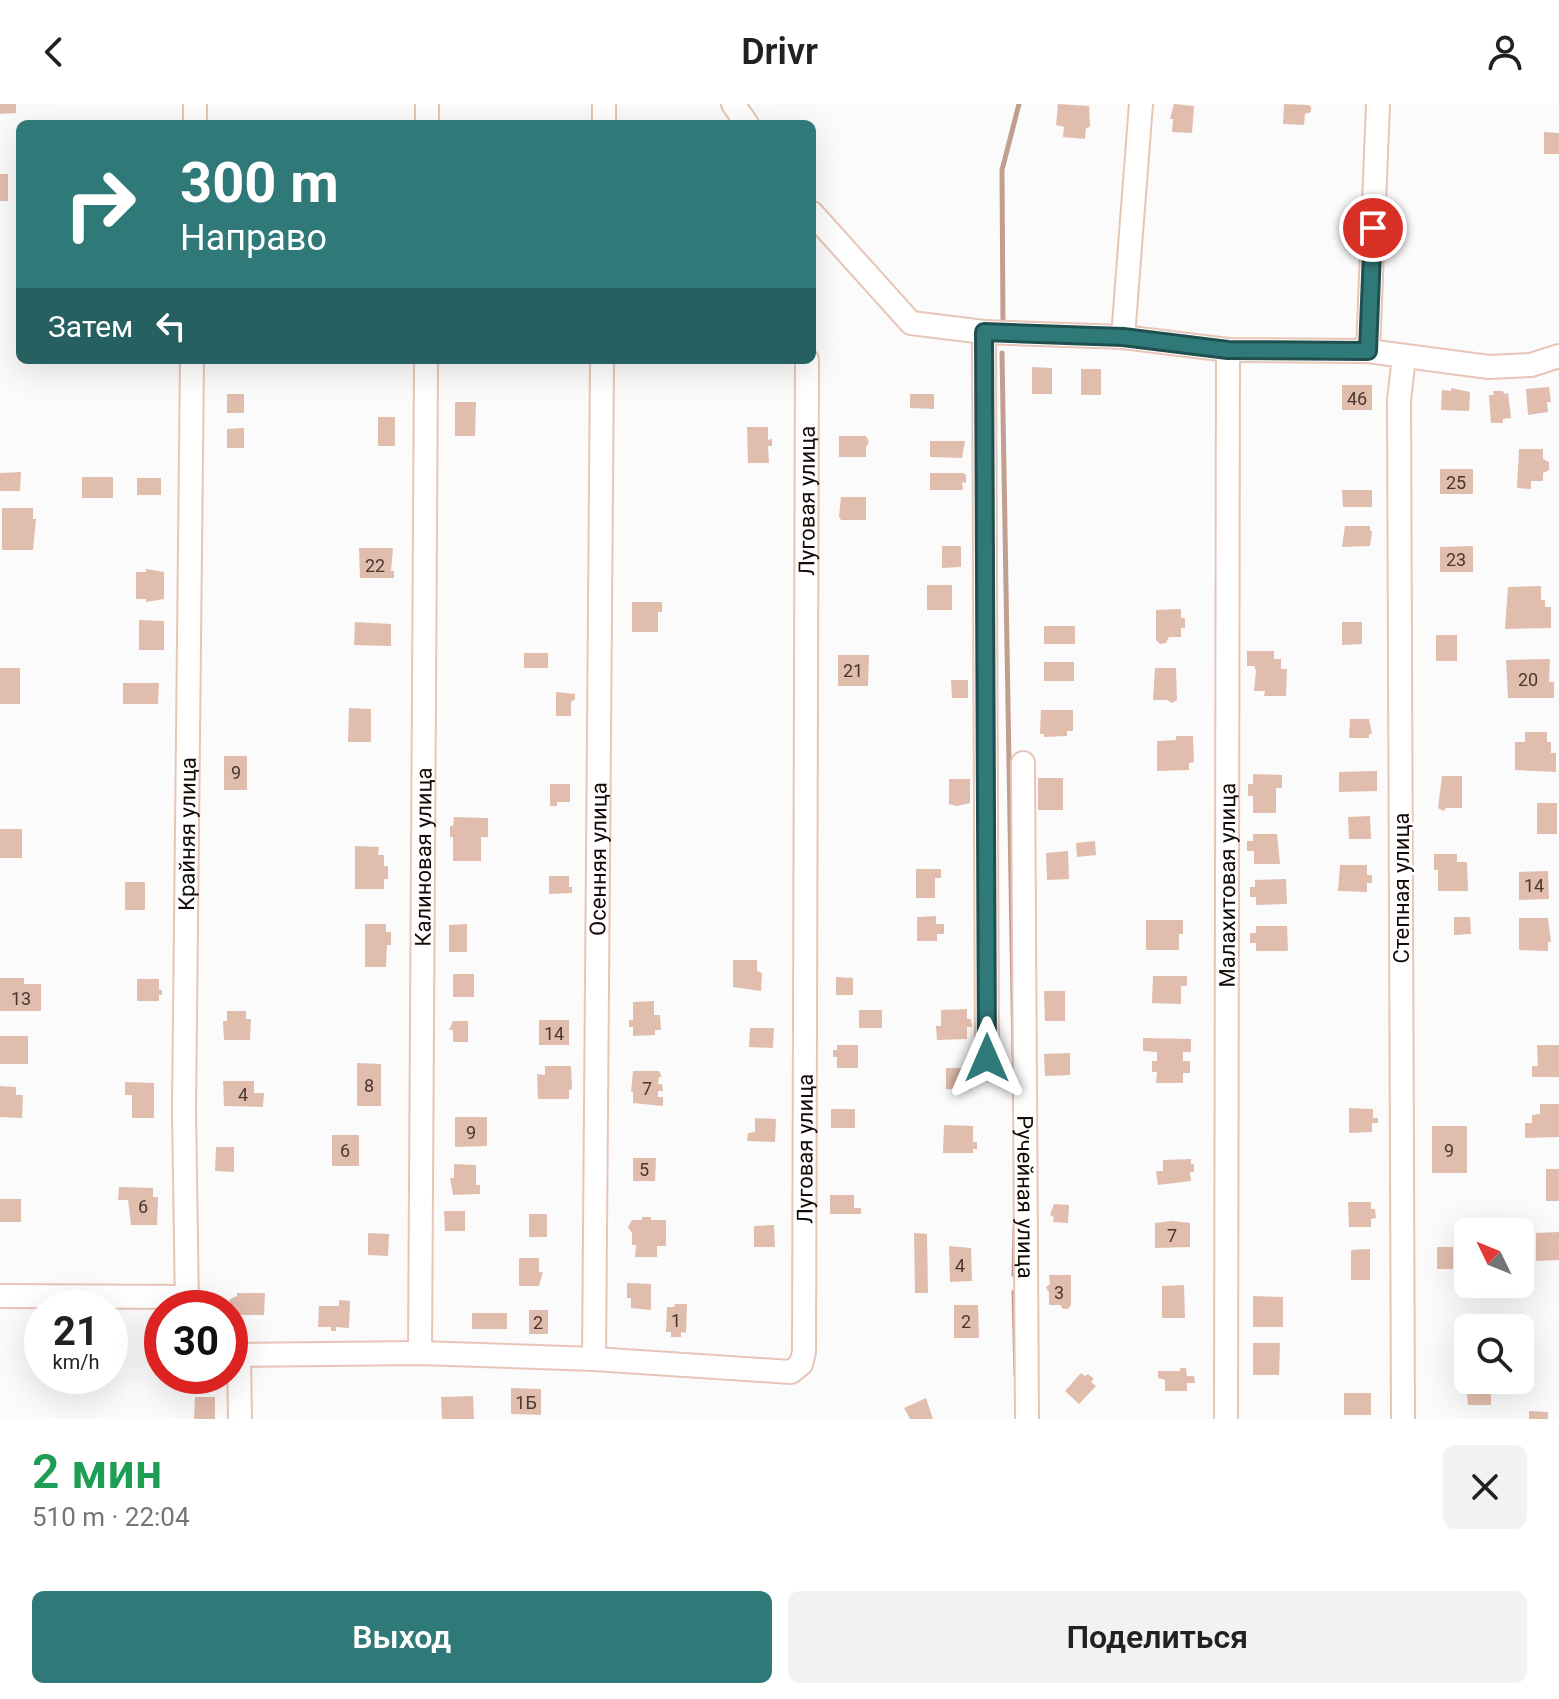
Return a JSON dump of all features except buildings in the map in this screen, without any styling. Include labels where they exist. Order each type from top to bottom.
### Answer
[{"type":"street","points":[[1123,337],[1141,104]]},
{"type":"street","points":[[1368,351],[1378,104]]},
{"type":"street","points":[[816,217],[911,323],[984,332],[1123,337],[1228,350],[1368,351],[1489,367],[1531,365],[1559,356]]},
{"type":"street","points":[[984,332],[987,1058]]},
{"type":"street","name":"Малахитовая улица","points":[[1226,1419],[1228,350]]},
{"type":"street","name":"Степная улица","points":[[1403,1419],[1399,400],[1404,357]]},
{"type":"street","name":"Крайняя улица","points":[[187,1290],[184,1110],[192,364]]},
{"type":"street","name":"Калиновая улица","points":[[420,1353],[426,364]]},
{"type":"street","name":"Осенняя улица","points":[[594,1359],[602,364]]},
{"type":"street","name":"Луговая улица","points":[[248,1356],[420,1353],[594,1359],[791,1372],[801,1364],[804,1352],[807,364]]},
{"type":"street","name":"Ручейная улица","points":[[1023,763],[1027,1419]]},
{"type":"street","points":[[987,929],[1025,928]]},
{"type":"street","points":[[0,1296],[144,1301]]},
{"type":"street","points":[[238,1394],[240,1419]]},
{"type":"waterway","points":[[1003,324],[1002,170],[1019,104]]},
{"type":"waterway","points":[[1002,353],[1014,1056]]},
{"type":"waterway","points":[[1014,1275],[1015,1226]]},
{"type":"waterway","points":[[1014,1292],[1016,1375]]},
{"type":"route","points":[[987,1058],[984,332],[1123,337],[1228,350],[1368,351],[1373,228]]}]
